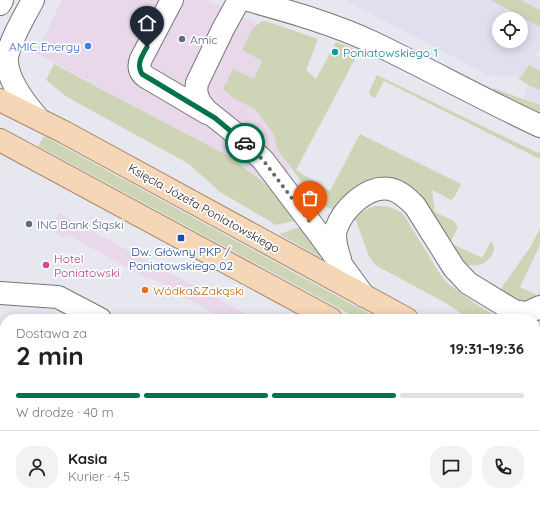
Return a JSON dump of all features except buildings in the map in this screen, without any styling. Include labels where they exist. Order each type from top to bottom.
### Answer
[{"type":"main road","name":"Księcia Józefa Poniatowskiego","points":[[0,100],[37,117],[398,314]]},
{"type":"main road","points":[[0,140],[322,314]]},
{"type":"street","points":[[0,4],[2,0]]},
{"type":"street","points":[[22,99],[11,77],[7,63],[8,54],[33,0]]},
{"type":"street","points":[[172,0],[141,59],[139,70],[146,77],[215,118],[231,130],[263,160],[364,296]]},
{"type":"street","points":[[215,118],[199,101],[196,91],[197,83],[223,29],[240,0]]},
{"type":"street","points":[[248,0],[318,20],[374,43],[540,126]]},
{"type":"street","points":[[0,70],[37,117]]},
{"type":"street","points":[[342,266],[336,248],[336,229],[349,206],[367,193],[383,188],[390,189],[399,192],[415,206],[454,268],[468,283],[514,311],[523,314]]},
{"type":"street","points":[[0,293],[58,297],[90,314]]},
{"type":"shaded area","points":[[62,0],[206,0],[258,24],[242,50],[262,61],[254,79],[248,105],[260,115],[267,124],[274,135],[277,149],[291,169],[267,187],[248,169],[231,158],[36,53]]},
{"type":"shaded area","points":[[344,0],[491,0],[513,12],[492,12],[492,48],[528,48],[528,20],[540,27],[540,47],[535,55],[540,57],[540,71],[529,65],[521,77],[486,75]]},
{"type":"shaded area","points":[[521,0],[540,0],[540,10]]},
{"type":"shaded area","points":[[528,85],[540,90],[540,105],[523,99]]},
{"type":"shaded area","points":[[59,213],[246,314],[215,314],[152,278],[150,280],[66,234],[63,238],[54,234],[57,229],[51,226]]},
{"type":"shaded area","points":[[540,287],[540,314],[527,314]]},
{"type":"green space","points":[[491,0],[521,0],[540,10],[540,27],[528,20],[528,12],[513,12]]},
{"type":"green space","points":[[262,21],[266,21],[318,39],[306,70],[316,79],[336,42],[356,50],[356,57],[296,170],[330,191],[360,134],[461,184],[455,196],[451,200],[432,190],[435,212],[454,221],[458,227],[450,243],[482,258],[491,241],[494,248],[493,252],[486,261],[479,265],[462,264],[394,179],[384,178],[368,181],[355,191],[337,211],[318,204],[277,149],[274,135],[260,115],[253,108],[233,98],[223,89],[233,69],[254,79],[262,61],[242,50],[252,29]]},
{"type":"green space","points":[[54,64],[232,158],[268,186],[298,220],[276,225],[220,192],[189,164],[67,97],[46,80]]},
{"type":"green space","points":[[529,65],[540,71],[540,90],[528,85],[518,78],[521,77]]},
{"type":"green space","points":[[377,75],[538,153],[540,150],[540,159],[384,81],[375,98],[372,97],[369,92]]},
{"type":"green space","points":[[493,88],[540,105],[540,114],[495,93]]},
{"type":"green space","points":[[44,136],[370,314],[350,314],[38,146]]},
{"type":"green space","points":[[375,206],[383,206],[397,210],[404,215],[447,283],[492,314],[462,314],[446,303],[375,265],[369,256],[356,221],[352,218],[360,212]]},
{"type":"green space","points":[[303,226],[323,257],[320,257],[279,234]]},
{"type":"green space","points":[[540,228],[540,245],[520,287],[537,295],[530,302],[520,303],[500,290],[531,246]]},
{"type":"way so far","points":[[245,143],[263,160],[310,222]]},
{"type":"place","name":"Amic","points":[[182,39]]},
{"type":"place","name":"AMIC Energy","points":[[88,46]]},
{"type":"place","name":"Poniatowskiego 1","points":[[335,52]]},
{"type":"place","name":"ING Bank Śląski","points":[[29,224]]},
{"type":"place","name":"Dw. Główny PKP / Poniatowskiego 02","points":[[181,238]]},
{"type":"place","name":"Hotel Poniatowski","points":[[46,265]]},
{"type":"place","name":"Wódka&Zakąski","points":[[145,290]]},
{"type":"route","points":[[147,47],[139,64],[139,70],[142,74],[215,118],[245,143]]}]
